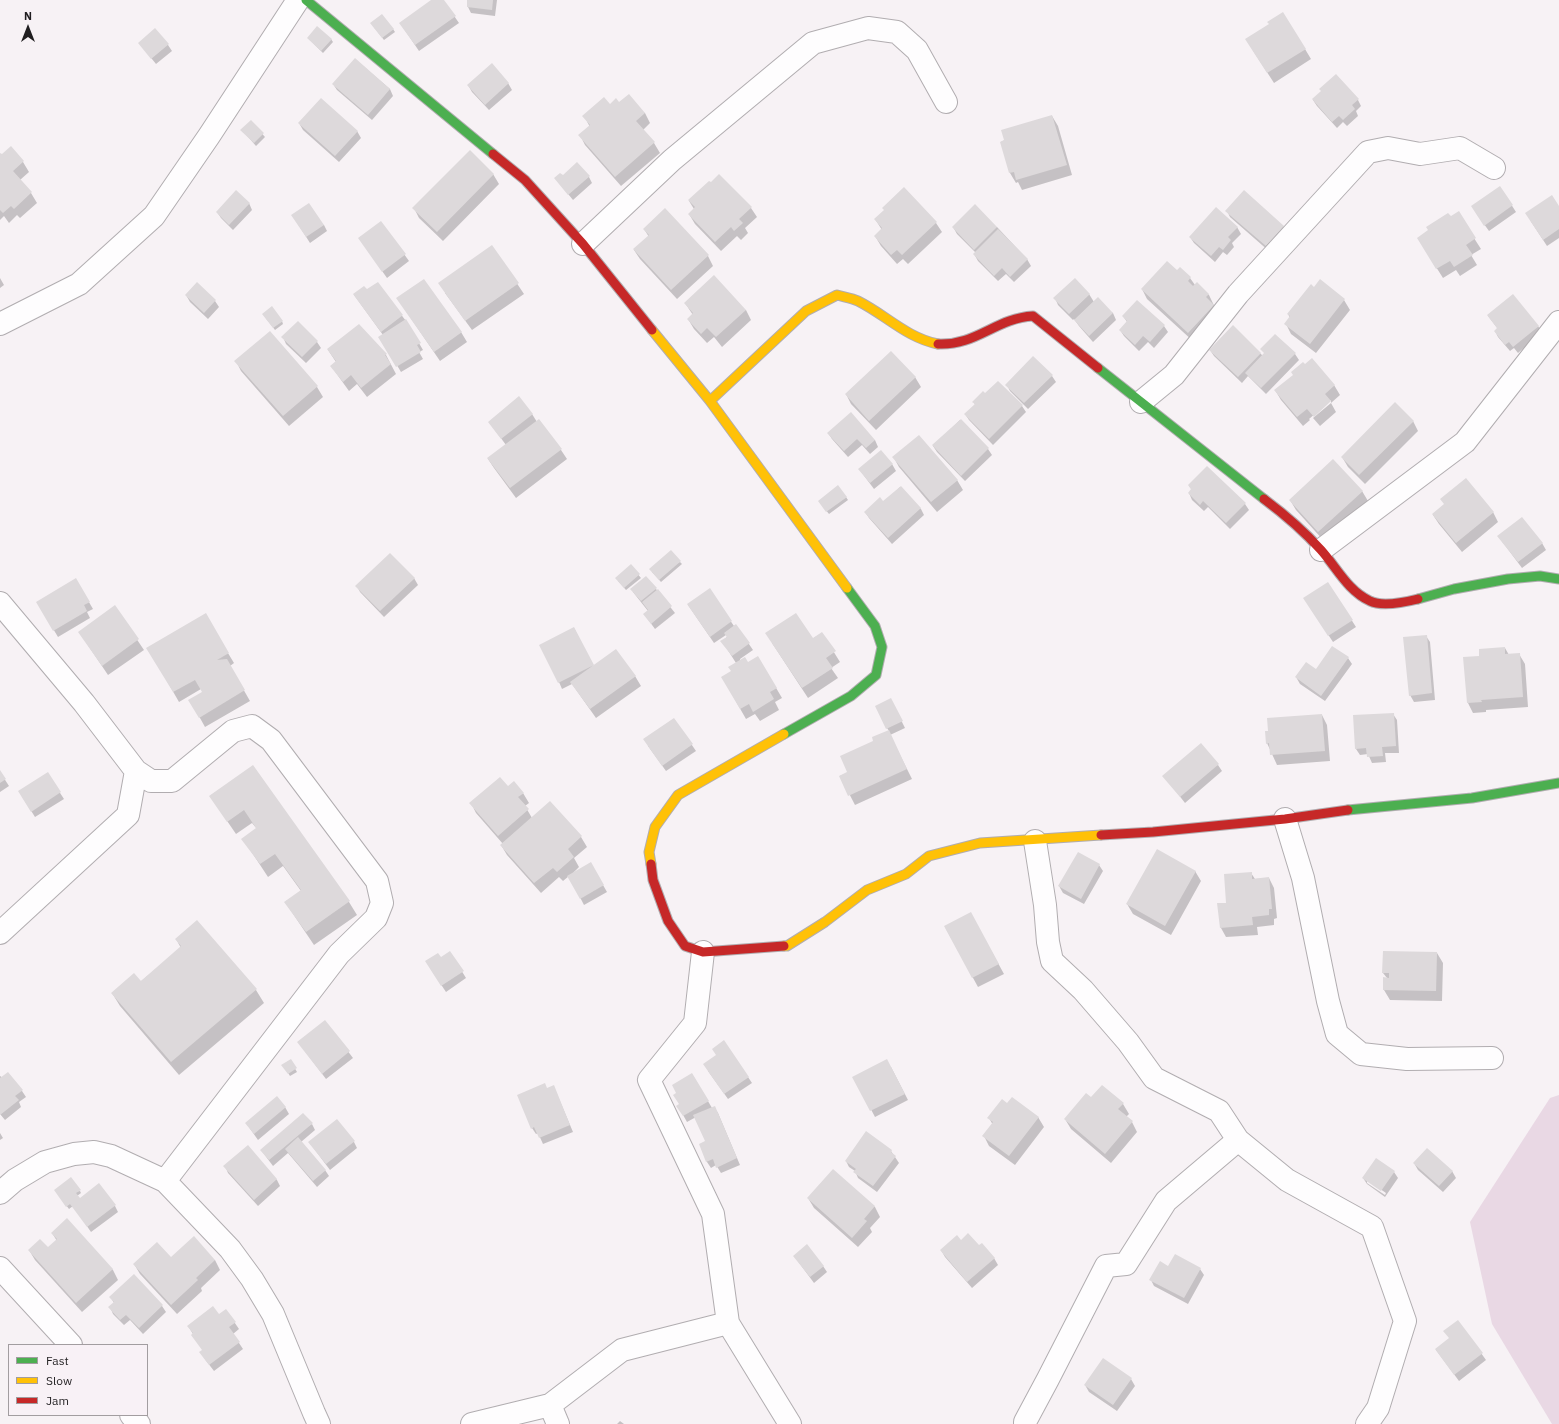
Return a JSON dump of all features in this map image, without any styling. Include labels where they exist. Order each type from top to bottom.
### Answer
[{"type":"street","points":[[0,324],[79,284],[154,216],[298,0]]},
{"type":"street","points":[[306,0],[525,180],[583,244],[710,401],[875,626],[882,647],[876,675],[851,696],[678,795],[655,827],[649,852],[653,880],[668,921],[685,946],[703,952],[786,946],[825,922],[867,890],[906,874],[929,856],[980,843],[1035,841],[1153,832],[1285,819],[1332,812],[1472,798],[1559,783]]},
{"type":"street","points":[[583,244],[672,160],[813,43],[868,28],[897,32],[917,50],[946,102]]},
{"type":"street","points":[[1141,402],[1174,375],[1238,294],[1368,152],[1388,148],[1420,154],[1460,148],[1494,168]]},
{"type":"street","points":[[710,401],[806,311],[837,295],[859,301],[892,324],[929,344],[958,344],[1022,315],[1033,316],[1282,513],[1322,550],[1352,590],[1371,602],[1399,604],[1454,589],[1508,578],[1540,576],[1559,579]]},
{"type":"street","points":[[1322,550],[1465,442],[1559,322]]},
{"type":"street","points":[[0,604],[84,703],[136,771],[152,781],[172,781],[233,731],[252,726],[272,740],[377,882],[382,903],[376,918],[339,954],[165,1182]]},
{"type":"street","points":[[0,933],[128,815],[136,771]]},
{"type":"street","points":[[1285,819],[1303,878],[1328,1001],[1337,1034],[1361,1054],[1407,1059],[1492,1058]]},
{"type":"street","points":[[1035,841],[1045,905],[1048,942],[1052,961],[1088,996],[1128,1042],[1154,1078],[1219,1111],[1238,1140],[1287,1180],[1372,1226],[1405,1320],[1378,1408],[1367,1424]]},
{"type":"street","points":[[703,952],[695,1023],[649,1080],[713,1214],[728,1322],[790,1424]]},
{"type":"street","points":[[1025,1424],[1024,1422],[1048,1380],[1106,1266],[1126,1264],[1166,1201],[1238,1140]]},
{"type":"street","points":[[0,1193],[15,1180],[45,1162],[74,1154],[94,1152],[111,1156],[165,1182],[230,1249],[252,1279],[273,1314],[319,1424]]},
{"type":"street","points":[[0,1268],[70,1344]]},
{"type":"street","points":[[472,1424],[554,1414],[622,1350],[728,1322]]},
{"type":"street","points":[[132,1416],[139,1424]]},
{"type":"shaded area","points":[[1559,1095],[1559,1424],[1552,1424],[1492,1324],[1470,1222],[1550,1098]]},
{"type":"building","points":[[431,0],[444,0],[456,16],[415,45],[399,23]]},
{"type":"building","points":[[467,0],[493,0],[492,10],[467,7]]},
{"type":"building","points":[[1283,12],[1306,49],[1267,73],[1245,39],[1269,24],[1267,22]]},
{"type":"building","points":[[382,14],[394,29],[382,38],[370,23]]},
{"type":"building","points":[[317,26],[332,39],[321,51],[307,38]]},
{"type":"building","points":[[155,28],[169,44],[151,59],[138,43]]},
{"type":"building","points":[[355,58],[390,89],[368,115],[332,84]]},
{"type":"building","points":[[492,63],[509,83],[485,105],[467,85]]},
{"type":"building","points":[[1336,74],[1359,99],[1352,105],[1355,109],[1343,120],[1339,116],[1332,122],[1312,99],[1321,91],[1319,89]]},
{"type":"building","points":[[629,94],[645,113],[636,121],[655,142],[615,177],[578,135],[590,125],[582,116],[604,97],[610,104],[616,98],[619,102]]},
{"type":"building","points":[[321,98],[358,131],[335,156],[298,123]]},
{"type":"building","points":[[1052,115],[1067,165],[1016,180],[1014,172],[1009,173],[1000,142],[1004,140],[1001,130]]},
{"type":"building","points":[[251,120],[264,133],[254,143],[240,130]]},
{"type":"building","points":[[11,146],[24,161],[13,171],[32,192],[14,209],[11,206],[3,213],[0,210],[0,153],[2,154]]},
{"type":"building","points":[[470,150],[494,174],[437,232],[412,208]]},
{"type":"building","points":[[577,162],[590,176],[568,195],[554,178],[560,173],[563,175]]},
{"type":"building","points":[[719,174],[752,207],[739,219],[743,223],[734,231],[731,227],[715,242],[688,214],[695,207],[688,200]]},
{"type":"building","points":[[1500,186],[1513,205],[1484,226],[1471,206]]},
{"type":"building","points":[[904,187],[937,222],[902,255],[897,250],[891,255],[874,236],[882,228],[874,219],[884,210],[882,208]]},
{"type":"building","points":[[236,190],[250,203],[229,225],[216,212]]},
{"type":"building","points":[[1244,190],[1284,226],[1266,246],[1225,211]]},
{"type":"building","points":[[1552,195],[1559,206],[1559,229],[1543,240],[1525,213]]},
{"type":"building","points":[[309,203],[324,225],[306,237],[291,215]]},
{"type":"building","points":[[975,204],[997,227],[974,250],[952,227]]},
{"type":"building","points":[[1216,207],[1238,227],[1228,237],[1231,240],[1223,250],[1219,247],[1211,256],[1189,237]]},
{"type":"building","points":[[665,208],[709,255],[671,290],[633,249],[649,235],[643,229]]},
{"type":"building","points":[[1459,211],[1476,238],[1466,245],[1473,255],[1454,267],[1450,261],[1436,269],[1417,238],[1428,230],[1426,227],[1448,213],[1451,216]]},
{"type":"building","points":[[381,221],[406,254],[382,272],[358,238]]},
{"type":"building","points":[[998,229],[1028,259],[1010,277],[1002,268],[994,276],[973,254]]},
{"type":"building","points":[[492,245],[519,283],[465,321],[438,283]]},
{"type":"building","points":[[1167,261],[1177,270],[1180,267],[1191,277],[1188,281],[1193,286],[1197,282],[1209,294],[1206,297],[1214,305],[1188,333],[1141,289]]},
{"type":"building","points":[[714,275],[746,310],[716,337],[707,328],[701,334],[687,319],[693,313],[684,303]]},
{"type":"building","points":[[1075,278],[1090,294],[1069,314],[1053,298]]},
{"type":"building","points":[[424,279],[462,332],[434,352],[396,298]]},
{"type":"building","points":[[1320,279],[1345,299],[1310,344],[1284,324],[1290,316],[1287,314],[1311,284],[1314,287]]},
{"type":"building","points":[[197,282],[216,300],[204,313],[185,295]]},
{"type":"building","points":[[378,282],[403,315],[381,332],[353,294],[364,286],[367,289]]},
{"type":"building","points":[[1513,294],[1539,326],[1513,347],[1509,342],[1505,345],[1494,331],[1497,328],[1487,315]]},
{"type":"building","points":[[1098,297],[1113,313],[1089,336],[1074,320]]},
{"type":"building","points":[[1137,300],[1165,325],[1150,342],[1143,336],[1135,345],[1119,330],[1127,321],[1122,316]]},
{"type":"building","points":[[272,306],[283,321],[273,328],[262,314]]},
{"type":"building","points":[[406,319],[421,343],[417,345],[421,352],[396,367],[378,337]]},
{"type":"building","points":[[298,321],[318,341],[302,357],[281,337]]},
{"type":"building","points":[[359,324],[387,354],[385,355],[391,364],[361,388],[351,375],[343,382],[330,366],[336,361],[327,349]]},
{"type":"building","points":[[1233,325],[1261,353],[1238,377],[1209,350]]},
{"type":"building","points":[[270,331],[318,386],[283,416],[234,361]]},
{"type":"building","points":[[1275,334],[1296,353],[1261,388],[1245,373],[1264,353],[1260,349]]},
{"type":"building","points":[[891,351],[916,377],[869,421],[845,394]]},
{"type":"building","points":[[1033,356],[1053,375],[1024,403],[1005,385]]},
{"type":"building","points":[[1312,358],[1335,385],[1325,394],[1331,401],[1314,417],[1307,409],[1297,417],[1274,390],[1293,375],[1291,372],[1303,362],[1305,364]]},
{"type":"building","points":[[998,381],[1023,405],[989,439],[964,414],[975,404],[972,402],[983,391],[985,393]]},
{"type":"building","points":[[519,396],[533,414],[501,439],[488,422]]},
{"type":"building","points":[[1395,402],[1414,421],[1359,475],[1341,457]]},
{"type":"building","points":[[851,412],[875,440],[866,448],[857,439],[844,451],[827,433]]},
{"type":"building","points":[[539,419],[562,449],[510,488],[487,458]]},
{"type":"building","points":[[961,419],[989,448],[961,476],[932,445]]},
{"type":"building","points":[[919,435],[958,480],[931,502],[892,457]]},
{"type":"building","points":[[881,450],[893,464],[870,483],[858,469]]},
{"type":"building","points":[[1333,459],[1363,491],[1318,532],[1289,500]]},
{"type":"building","points":[[1207,466],[1246,503],[1226,523],[1203,501],[1200,505],[1188,493],[1191,489],[1188,485]]},
{"type":"building","points":[[1466,478],[1494,512],[1456,543],[1432,514],[1444,504],[1440,499]]},
{"type":"building","points":[[838,485],[847,497],[826,512],[818,501]]},
{"type":"building","points":[[901,486],[921,508],[888,538],[864,512],[880,497],[883,501]]},
{"type":"building","points":[[1522,517],[1543,543],[1518,562],[1497,536]]},
{"type":"building","points":[[671,550],[681,561],[659,580],[649,569]]},
{"type":"building","points":[[390,553],[415,578],[380,611],[355,586]]},
{"type":"building","points":[[631,564],[640,574],[624,588],[615,578]]},
{"type":"building","points":[[646,576],[657,588],[641,601],[630,589]]},
{"type":"building","points":[[76,578],[90,602],[84,605],[87,611],[53,631],[36,602]]},
{"type":"building","points":[[1328,582],[1353,620],[1328,636],[1303,598]]},
{"type":"building","points":[[710,588],[732,621],[710,637],[687,604]]},
{"type":"building","points":[[658,589],[672,606],[651,624],[643,614],[648,610],[642,602]]},
{"type":"building","points":[[115,605],[139,639],[102,666],[78,632]]},
{"type":"building","points":[[206,613],[229,653],[217,660],[227,659],[245,690],[199,718],[188,700],[202,692],[195,680],[173,692],[146,648]]},
{"type":"building","points":[[796,613],[813,638],[822,632],[836,651],[826,658],[833,668],[802,688],[765,633]]},
{"type":"building","points":[[736,624],[750,643],[732,656],[720,641],[727,637],[724,633]]},
{"type":"building","points":[[574,627],[594,665],[558,683],[539,645]]},
{"type":"building","points":[[1427,635],[1432,693],[1409,696],[1403,637]]},
{"type":"building","points":[[1332,646],[1349,657],[1321,696],[1295,677],[1306,662],[1316,669]]},
{"type":"building","points":[[1505,647],[1505,654],[1520,653],[1523,697],[1481,700],[1482,702],[1467,703],[1463,657],[1479,656],[1479,649]]},
{"type":"building","points":[[616,649],[636,676],[590,709],[570,682]]},
{"type":"building","points":[[758,656],[777,688],[770,692],[774,699],[753,712],[749,704],[740,709],[721,677],[731,671],[728,667],[745,657],[748,662]]},
{"type":"building","points":[[891,698],[903,721],[886,729],[875,706]]},
{"type":"building","points":[[1394,713],[1396,746],[1382,747],[1383,756],[1367,757],[1366,748],[1355,749],[1353,715]]},
{"type":"building","points":[[1322,714],[1325,751],[1270,755],[1269,743],[1266,744],[1265,731],[1268,731],[1267,718]]},
{"type":"building","points":[[674,718],[693,744],[662,766],[643,739]]},
{"type":"building","points":[[889,730],[907,769],[848,796],[839,776],[847,772],[840,756],[873,741],[872,737]]},
{"type":"building","points":[[1201,743],[1219,764],[1180,797],[1162,776]]},
{"type":"building","points":[[253,765],[350,901],[306,932],[284,902],[301,890],[275,854],[260,864],[241,839],[256,828],[244,810],[227,822],[209,796]]},
{"type":"building","points":[[0,770],[6,779],[0,783]]},
{"type":"building","points":[[48,772],[61,792],[31,812],[18,791]]},
{"type":"building","points":[[500,777],[508,786],[514,781],[524,793],[518,797],[529,809],[498,836],[469,803]]},
{"type":"building","points":[[550,801],[582,836],[568,849],[574,857],[557,872],[553,868],[534,883],[500,845]]},
{"type":"building","points":[[1157,849],[1196,871],[1165,926],[1126,904]]},
{"type":"building","points":[[1078,852],[1100,864],[1081,899],[1058,886]]},
{"type":"building","points":[[591,862],[604,885],[580,899],[567,876]]},
{"type":"building","points":[[1252,872],[1252,879],[1269,877],[1272,909],[1269,909],[1269,915],[1252,917],[1253,925],[1220,928],[1217,903],[1226,903],[1224,874]]},
{"type":"building","points":[[971,912],[999,964],[972,978],[944,926]]},
{"type":"building","points":[[197,920],[257,989],[171,1062],[111,993],[134,973],[141,981],[181,946],[175,939]]},
{"type":"building","points":[[450,951],[464,971],[441,986],[425,961],[438,953],[441,957]]},
{"type":"building","points":[[1383,951],[1437,952],[1436,991],[1383,990],[1383,977],[1389,978],[1389,973],[1382,973]]},
{"type":"building","points":[[325,1020],[350,1051],[322,1074],[297,1042]]},
{"type":"building","points":[[724,1040],[749,1077],[724,1094],[703,1064],[716,1055],[712,1049]]},
{"type":"building","points":[[291,1059],[297,1068],[288,1074],[281,1065]]},
{"type":"building","points":[[887,1059],[905,1094],[870,1111],[852,1077]]},
{"type":"building","points":[[8,1072],[23,1090],[15,1096],[19,1100],[0,1115],[0,1078]]},
{"type":"building","points":[[692,1073],[709,1101],[683,1116],[676,1106],[679,1104],[673,1095],[676,1093],[672,1085]]},
{"type":"building","points":[[545,1083],[547,1088],[554,1085],[570,1125],[539,1138],[534,1127],[531,1129],[517,1095]]},
{"type":"building","points":[[1102,1085],[1124,1103],[1118,1109],[1133,1121],[1105,1154],[1064,1119],[1086,1093],[1091,1097]]},
{"type":"building","points":[[277,1096],[286,1107],[254,1134],[245,1123]]},
{"type":"building","points":[[1012,1097],[1039,1117],[1009,1156],[982,1136],[993,1122],[987,1118],[1002,1099],[1007,1103]]},
{"type":"building","points":[[715,1106],[737,1158],[716,1168],[713,1159],[706,1162],[699,1144],[705,1141],[693,1115]]},
{"type":"building","points":[[303,1113],[313,1123],[269,1160],[260,1150]]},
{"type":"building","points":[[337,1119],[355,1141],[326,1164],[308,1142]]},
{"type":"building","points":[[866,1131],[892,1150],[891,1152],[896,1156],[873,1186],[853,1172],[856,1169],[845,1161]]},
{"type":"building","points":[[298,1137],[326,1170],[313,1181],[285,1149]]},
{"type":"building","points":[[248,1145],[277,1179],[254,1200],[223,1166]]},
{"type":"building","points":[[1427,1148],[1453,1171],[1439,1186],[1413,1163]]},
{"type":"building","points":[[1376,1158],[1395,1171],[1381,1191],[1362,1178]]},
{"type":"building","points":[[833,1169],[875,1206],[864,1219],[867,1221],[852,1238],[807,1198]]},
{"type":"building","points":[[71,1177],[81,1190],[76,1193],[80,1198],[99,1183],[116,1205],[87,1227],[70,1204],[66,1207],[54,1190]]},
{"type":"building","points":[[67,1218],[113,1269],[76,1303],[28,1250],[40,1239],[48,1247],[57,1239],[51,1233]]},
{"type":"building","points":[[968,1233],[979,1245],[982,1243],[995,1258],[967,1282],[940,1250],[957,1235],[961,1240]]},
{"type":"building","points":[[194,1236],[215,1260],[196,1278],[198,1280],[171,1305],[133,1264],[157,1242],[171,1257]]},
{"type":"building","points":[[807,1244],[824,1266],[810,1277],[793,1256]]},
{"type":"building","points":[[1175,1254],[1201,1268],[1184,1298],[1149,1280],[1160,1261],[1168,1266]]},
{"type":"building","points":[[134,1274],[163,1305],[139,1328],[126,1315],[120,1320],[108,1307],[114,1302],[109,1297]]},
{"type":"building","points":[[213,1306],[219,1314],[226,1309],[236,1322],[229,1327],[240,1342],[209,1365],[199,1352],[202,1350],[191,1335],[193,1333],[187,1326]]},
{"type":"building","points":[[1458,1320],[1483,1353],[1454,1375],[1435,1349],[1449,1338],[1443,1331]]},
{"type":"building","points":[[1103,1358],[1132,1378],[1113,1405],[1084,1385]]},
{"type":"traffic: fast","points":[[306,0],[493,154]]},
{"type":"traffic: fast","points":[[1098,368],[1264,499]]},
{"type":"traffic: fast","points":[[1418,599],[1454,589],[1508,579],[1540,576],[1559,579]]},
{"type":"traffic: fast","points":[[784,734],[851,696],[876,675],[882,647],[875,626],[847,588]]},
{"type":"traffic: fast","points":[[1348,810],[1472,798],[1559,783]]},
{"type":"traffic: slow","points":[[710,401],[806,311],[837,295],[858,301],[916,337],[938,344]]},
{"type":"traffic: slow","points":[[652,330],[710,401],[847,588]]},
{"type":"traffic: slow","points":[[651,864],[649,852],[655,827],[678,795],[784,734]]},
{"type":"traffic: slow","points":[[784,946],[787,946],[825,922],[867,890],[906,874],[929,856],[980,843],[1101,835]]},
{"type":"traffic: jam","points":[[493,154],[525,180],[583,244],[652,330]]},
{"type":"traffic: jam","points":[[938,344],[964,341],[1008,322],[1033,316],[1098,368]]},
{"type":"traffic: jam","points":[[1264,499],[1308,536],[1349,585],[1362,597],[1381,604],[1418,599]]},
{"type":"traffic: jam","points":[[1101,835],[1153,832],[1285,819],[1348,810]]},
{"type":"traffic: jam","points":[[651,864],[653,880],[668,921],[685,946],[703,952],[784,946]]}]
